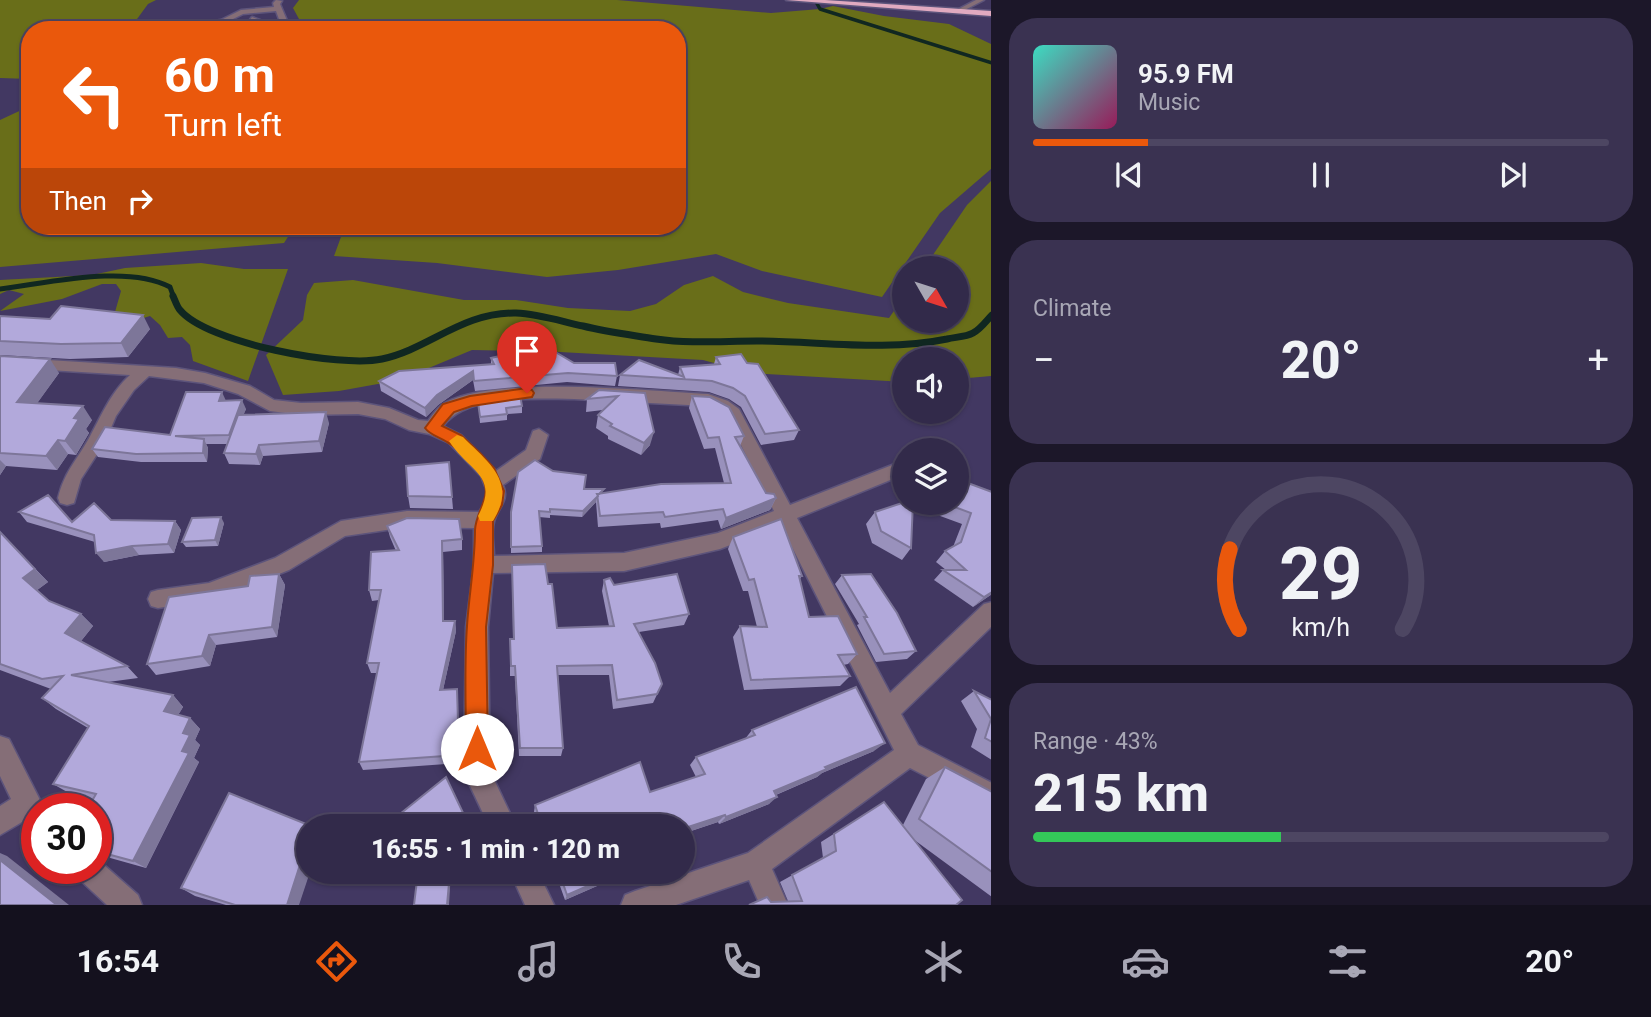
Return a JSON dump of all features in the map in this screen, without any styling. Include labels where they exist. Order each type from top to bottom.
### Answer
[{"type":"highway","points":[[790,0],[991,14]]},
{"type":"street","points":[[283,0],[276,3],[283,21]]},
{"type":"street","points":[[957,12],[981,0]]},
{"type":"street","points":[[225,21],[241,12],[277,9]]},
{"type":"street","points":[[252,19],[257,21]]},
{"type":"street","points":[[0,362],[145,371],[205,378],[244,390],[270,405],[302,409],[358,408],[389,414],[415,426],[432,428],[455,439],[488,472],[496,491],[494,505],[484,520],[484,565],[477,627],[477,773],[497,814]]},
{"type":"street","points":[[67,498],[72,478],[96,442],[108,415],[128,386],[145,371]]},
{"type":"street","points":[[432,428],[449,408],[470,401],[527,393],[708,400],[733,414],[909,754],[991,797]]},
{"type":"street","points":[[492,483],[534,454],[539,435]]},
{"type":"street","points":[[484,565],[624,562],[720,541],[892,472]]},
{"type":"street","points":[[158,599],[209,592],[282,565],[341,529],[407,519],[484,520]]},
{"type":"street","points":[[886,713],[991,611]]},
{"type":"street","points":[[0,748],[21,793]]},
{"type":"street","points":[[635,905],[757,864],[909,754]]},
{"type":"street","points":[[0,822],[21,816]]},
{"type":"street","points":[[757,864],[774,905]]},
{"type":"street","points":[[105,884],[128,905]]},
{"type":"street","points":[[530,884],[540,905]]},
{"type":"shaded area","points":[[0,0],[156,0],[148,4],[136,21],[21,21],[21,79],[0,78]]},
{"type":"shaded area","points":[[299,0],[617,0],[771,13],[833,6],[949,24],[991,44],[991,169],[940,213],[910,256],[892,256],[892,283],[882,297],[762,271],[716,254],[618,270],[547,277],[437,263],[334,256],[342,235],[686,235],[686,21],[300,21],[293,8]]},
{"type":"shaded area","points":[[21,110],[21,235],[289,235],[284,243],[0,267],[0,120]]},
{"type":"shaded area","points":[[991,181],[991,376],[969,378],[969,347],[892,347],[892,381],[750,373],[703,360],[472,350],[400,380],[339,391],[283,395],[266,355],[303,320],[307,295],[314,283],[353,280],[464,300],[516,300],[568,308],[630,311],[656,304],[684,285],[713,276],[743,292],[788,303],[889,318],[892,314],[892,333],[969,333],[970,256],[932,256],[967,205]]},
{"type":"shaded area","points":[[201,263],[244,269],[288,269],[248,381],[193,361],[190,345],[182,337],[168,338],[150,316],[128,323],[115,312],[121,291],[116,284],[102,284],[62,299],[0,311],[24,294],[9,290],[0,294],[0,280],[92,275],[125,268]]},
{"type":"building","points":[[61,306],[143,315],[121,343],[0,341],[0,316],[50,319]]},
{"type":"building","points":[[552,350],[574,363],[615,363],[617,376],[568,373],[474,381],[473,371],[437,395],[425,408],[379,381],[399,371],[494,364],[491,358],[518,352],[523,365]]},
{"type":"building","points":[[741,354],[747,363],[758,364],[799,430],[765,434],[745,396],[733,388],[712,381],[620,375],[639,360],[684,377],[680,367],[720,364],[716,357]]},
{"type":"building","points":[[0,356],[50,359],[17,402],[83,406],[74,418],[79,419],[65,441],[58,440],[46,456],[0,453]]},
{"type":"building","points":[[599,390],[645,393],[654,432],[644,443],[610,426],[612,424],[598,415],[618,396],[587,399]]},
{"type":"building","points":[[186,392],[222,392],[219,401],[242,400],[229,435],[175,436],[204,439],[203,453],[136,454],[92,449],[105,427],[170,435]]},
{"type":"building","points":[[520,395],[522,406],[506,408],[507,414],[480,417],[478,402]]},
{"type":"building","points":[[692,396],[710,397],[729,407],[744,436],[735,437],[766,493],[774,494],[776,498],[726,518],[723,509],[665,517],[663,512],[600,516],[597,494],[661,484],[731,483],[719,437],[708,438]]},
{"type":"building","points":[[326,412],[319,441],[259,445],[256,454],[224,453],[238,415]]},
{"type":"building","points":[[535,460],[553,471],[586,475],[584,489],[604,489],[583,511],[539,511],[542,546],[511,547],[511,512],[518,472]]},
{"type":"building","points":[[449,462],[452,497],[408,496],[406,466]]},
{"type":"building","points":[[969,483],[991,492],[991,593],[984,597],[943,570],[966,570],[945,551],[961,542],[971,513]]},
{"type":"building","points":[[48,495],[72,522],[94,503],[111,520],[175,521],[168,544],[132,546],[96,553],[94,535],[19,512]]},
{"type":"building","points":[[892,506],[892,515],[912,515],[911,548],[881,531],[875,512]]},
{"type":"building","points":[[221,517],[215,540],[182,542],[192,518]]},
{"type":"building","points":[[407,518],[459,519],[462,539],[442,541],[443,621],[455,621],[440,690],[457,689],[459,755],[359,762],[379,663],[367,663],[381,590],[369,590],[371,552],[399,550],[387,526]]},
{"type":"building","points":[[781,519],[802,576],[799,576],[809,617],[838,616],[857,654],[838,655],[850,676],[751,680],[740,626],[767,627],[754,579],[749,580],[733,537]]},
{"type":"building","points":[[0,532],[35,569],[23,578],[49,601],[81,614],[65,633],[127,666],[71,675],[173,695],[164,711],[190,718],[183,733],[190,735],[182,751],[189,753],[133,861],[112,855],[112,793],[92,793],[53,784],[89,726],[42,698],[63,676],[42,679],[0,664]]},
{"type":"building","points":[[545,564],[548,584],[552,584],[557,628],[614,626],[604,580],[610,578],[614,585],[677,574],[689,614],[634,624],[655,663],[662,684],[657,694],[617,700],[612,665],[557,666],[563,748],[520,748],[515,666],[511,666],[510,639],[514,639],[512,565]]},
{"type":"building","points":[[279,574],[272,627],[209,635],[202,656],[147,664],[169,597],[248,586],[250,576]]},
{"type":"building","points":[[871,574],[897,613],[916,651],[884,654],[864,617],[867,617],[842,575]]},
{"type":"building","points":[[856,687],[885,743],[774,791],[777,797],[726,817],[725,815],[695,825],[695,814],[538,814],[535,805],[640,762],[650,792],[705,774],[696,757],[755,735],[752,730]]},
{"type":"building","points":[[974,691],[991,700],[991,719]]},
{"type":"building","points":[[991,719],[991,741],[985,738]]},
{"type":"building","points":[[945,767],[991,791],[991,871],[919,819]]},
{"type":"building","points":[[446,777],[464,814],[400,814]]},
{"type":"building","points":[[229,793],[296,820],[296,877],[287,905],[235,905],[181,888]]},
{"type":"building","points":[[884,802],[962,900],[956,905],[749,905],[767,897],[771,902],[802,901],[792,875],[836,851],[834,834]]},
{"type":"building","points":[[0,860],[21,877],[21,884],[30,884],[57,905],[0,905]]},
{"type":"building","points":[[417,884],[449,884],[447,905],[414,905]]},
{"type":"building","points":[[563,884],[592,884],[567,895]]},
{"type":"waterway","points":[[815,0],[820,9],[991,63]]},
{"type":"waterway","points":[[0,289],[87,277],[132,277],[152,280],[170,287],[174,298]]},
{"type":"waterway","points":[[173,296],[180,310],[195,322],[217,333],[275,350],[337,360],[362,361],[399,354],[462,324],[497,314],[533,315],[669,341],[781,341],[876,345],[923,343],[967,335],[978,330],[991,316]]},
{"type":"slow traffic","points":[[457,441],[488,472],[496,491],[494,505],[487,516]]},
{"type":"route","points":[[477,749],[477,627],[484,565],[484,520],[494,505],[496,491],[488,472],[474,457],[455,439],[432,428],[449,408],[470,401],[527,393]]}]
